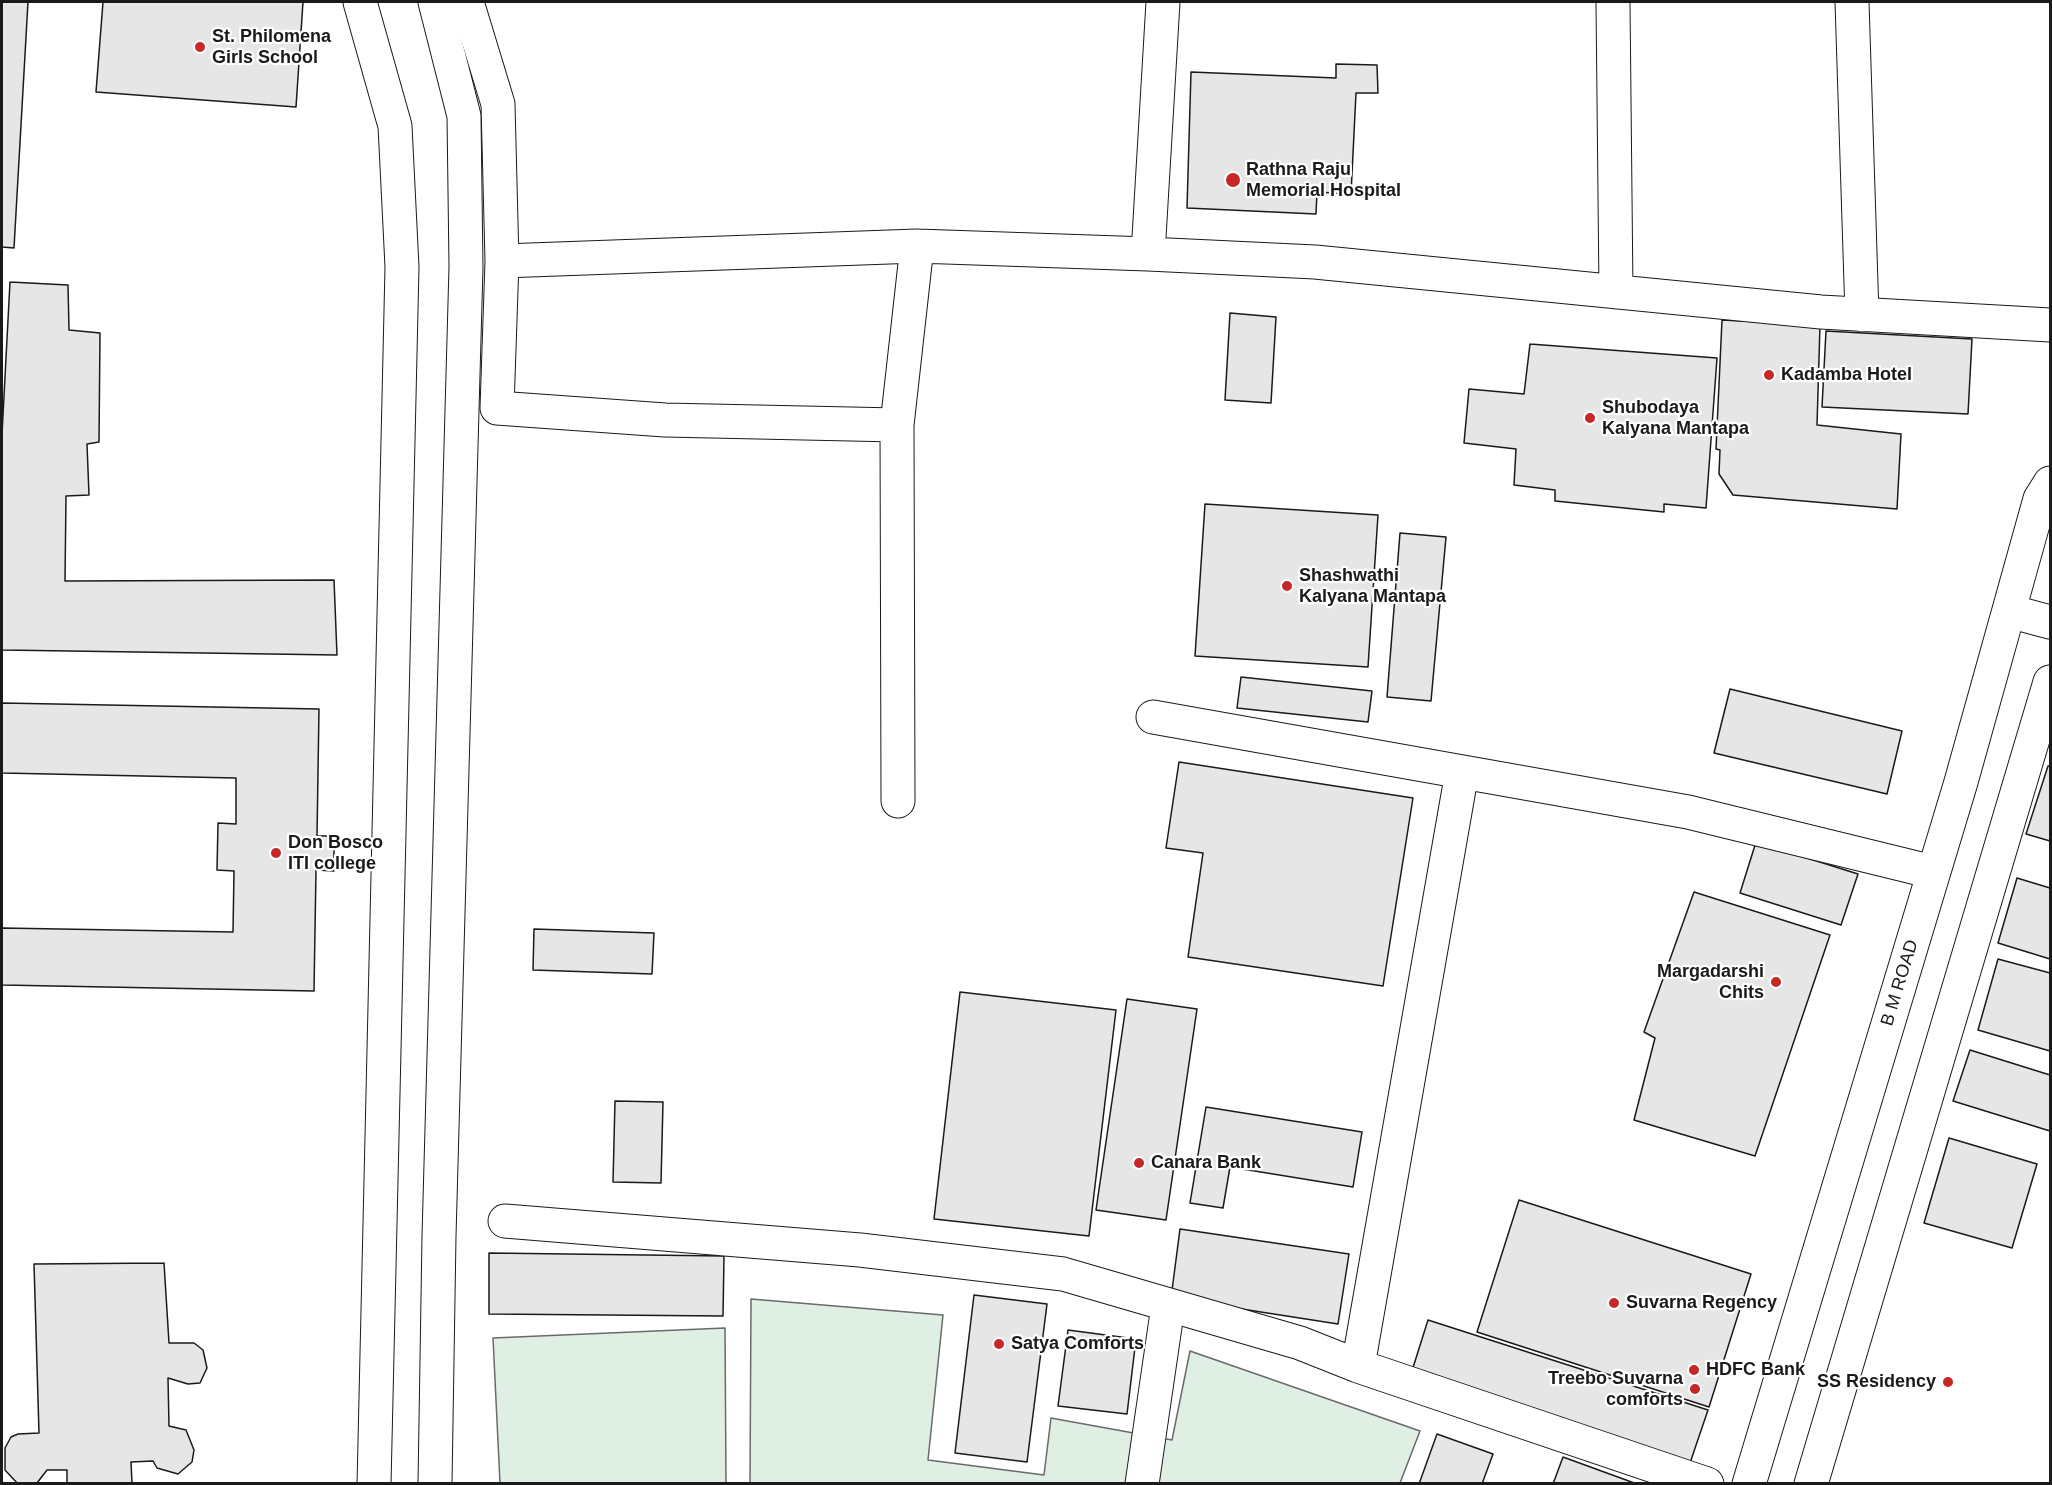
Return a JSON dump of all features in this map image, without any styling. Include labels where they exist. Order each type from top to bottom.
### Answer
[{"type":"main road","points":[[360,2],[394,126],[402,267],[374,1484]]},
{"type":"main road","points":[[435,2],[464,116],[466,267],[439,1236],[435,1484]]},
{"type":"main road","points":[[467,2],[498,104],[502,261],[497,408],[665,420],[897,425]]},
{"type":"main road","points":[[1148,254],[1163,2]]},
{"type":"main road","points":[[1613,2],[1616,292]]},
{"type":"main road","points":[[1852,2],[1862,315]]},
{"type":"main road","points":[[502,261],[917,246],[1148,254],[1315,262],[1862,315],[2050,325]]},
{"type":"main road","points":[[898,801],[897,425],[917,246]]},
{"type":"main road","name":"B M ROAD","points":[[1749,1484],[1933,872],[2040,499],[2050,483]]},
{"type":"main road","points":[[2009,610],[2050,622]]},
{"type":"main road","points":[[1811,1484],[2050,682]]},
{"type":"main road","points":[[1153,717],[1688,812],[1933,872]]},
{"type":"main road","points":[[1358,1366],[1462,772]]},
{"type":"main road","points":[[505,1221],[860,1250],[1063,1274],[1300,1343],[1358,1366],[1707,1484]]},
{"type":"main road","points":[[1142,1484],[1168,1306]]},
{"type":"green space","points":[[751,1299],[943,1315],[928,1460],[1044,1475],[1051,1418],[1172,1440],[1190,1351],[1420,1431],[1400,1483],[750,1484]]},
{"type":"green space","points":[[725,1328],[726,1483],[500,1483],[493,1338]]},
{"type":"building","points":[[2,2],[28,2],[14,248],[2,247]]},
{"type":"building","name":"St. Philomena Girls School","points":[[103,2],[303,2],[296,107],[96,92]]},
{"type":"building","points":[[1336,64],[1377,65],[1378,93],[1356,93],[1351,194],[1317,192],[1316,214],[1187,208],[1191,72],[1336,78]]},
{"type":"building","points":[[10,282],[68,285],[69,330],[100,333],[99,442],[87,444],[89,495],[66,496],[65,581],[334,580],[337,655],[2,650],[2,434]]},
{"type":"building","points":[[1230,313],[1276,317],[1271,403],[1225,400]]},
{"type":"building","name":"Kadamba Hotel","points":[[1722,320],[1820,325],[1817,425],[1901,434],[1897,509],[1733,495],[1719,474],[1720,450],[1716,449]]},
{"type":"building","points":[[1826,331],[1972,339],[1968,414],[1822,407]]},
{"type":"building","name":"Shubodaya Kalyana Mantapa","points":[[1530,344],[1717,358],[1706,508],[1664,504],[1664,512],[1555,501],[1555,490],[1514,485],[1516,449],[1464,443],[1469,389],[1524,394]]},
{"type":"building","name":"Shashwathi Kalyana Mantapa","points":[[1205,504],[1378,515],[1368,667],[1195,656]]},
{"type":"building","points":[[1400,533],[1446,537],[1431,701],[1387,697]]},
{"type":"building","points":[[1241,677],[1372,691],[1368,722],[1237,708]]},
{"type":"building","points":[[1730,689],[1902,731],[1887,794],[1714,753]]},
{"type":"building","name":"Don Bosco ITI college","points":[[2,703],[319,709],[317,836],[334,836],[334,871],[316,870],[314,991],[2,985],[2,928],[233,932],[234,871],[217,870],[218,823],[236,824],[236,778],[2,773]]},
{"type":"building","points":[[1179,762],[1413,798],[1383,986],[1188,957],[1203,853],[1166,848]]},
{"type":"building","points":[[2048,766],[2050,766],[2050,841],[2026,834]]},
{"type":"building","points":[[1756,842],[1858,874],[1841,925],[1740,893]]},
{"type":"building","points":[[2017,878],[2050,888],[2050,959],[1998,943]]},
{"type":"building","points":[[1694,892],[1830,935],[1755,1156],[1634,1120],[1655,1038],[1644,1032]]},
{"type":"building","points":[[534,929],[654,933],[652,974],[533,970]]},
{"type":"building","points":[[1998,959],[2050,973],[2050,1051],[1978,1030]]},
{"type":"building","points":[[960,992],[1116,1010],[1089,1236],[934,1219]]},
{"type":"building","points":[[1127,999],[1197,1009],[1166,1220],[1096,1210]]},
{"type":"building","points":[[1970,1050],[2050,1075],[2050,1131],[1953,1101]]},
{"type":"building","points":[[615,1101],[663,1102],[661,1183],[613,1182]]},
{"type":"building","points":[[1206,1107],[1362,1132],[1353,1187],[1230,1167],[1223,1208],[1190,1203]]},
{"type":"building","points":[[1949,1138],[2037,1164],[2012,1248],[1924,1223]]},
{"type":"building","name":"Suvarna Regency","points":[[1519,1200],[1751,1274],[1709,1407],[1477,1332]]},
{"type":"building","points":[[1180,1229],[1349,1254],[1338,1324],[1171,1298]]},
{"type":"building","points":[[489,1253],[724,1256],[723,1316],[489,1314]]},
{"type":"building","points":[[164,1263],[169,1343],[194,1343],[203,1350],[207,1368],[200,1383],[188,1384],[168,1378],[169,1426],[186,1430],[194,1450],[192,1462],[178,1474],[157,1468],[153,1461],[131,1462],[132,1484],[67,1484],[67,1470],[47,1470],[37,1483],[18,1484],[5,1470],[5,1448],[11,1437],[18,1434],[39,1433],[34,1264]]},
{"type":"building","points":[[974,1295],[1047,1304],[1027,1462],[955,1453]]},
{"type":"building","points":[[1428,1320],[1708,1410],[1690,1463],[1411,1374]]},
{"type":"building","points":[[1068,1330],[1136,1339],[1127,1414],[1058,1406]]},
{"type":"building","points":[[1437,1434],[1493,1454],[1482,1484],[1419,1484]]},
{"type":"building","points":[[1563,1457],[1637,1484],[1553,1484]]},
{"type":"place","name":"St. Philomena Girls School","points":[[200,47]]},
{"type":"place","name":"Rathna Raju Memorial Hospital","points":[[1233,180]]},
{"type":"place","name":"Kadamba Hotel","points":[[1769,375]]},
{"type":"place","name":"Shubodaya Kalyana Mantapa","points":[[1590,418]]},
{"type":"place","name":"Shashwathi Kalyana Mantapa","points":[[1287,586]]},
{"type":"place","name":"Don Bosco ITI college","points":[[276,853]]},
{"type":"place","name":"Margadarshi Chits","points":[[1776,982]]},
{"type":"place","name":"Canara Bank","points":[[1139,1163]]},
{"type":"place","name":"Suvarna Regency","points":[[1614,1303]]},
{"type":"place","name":"Satya Comforts","points":[[999,1344]]},
{"type":"place","name":"HDFC Bank","points":[[1694,1370]]},
{"type":"place","name":"SS Residency","points":[[1948,1382]]},
{"type":"place","name":"Treebo Suvarna comforts","points":[[1695,1389]]}]
